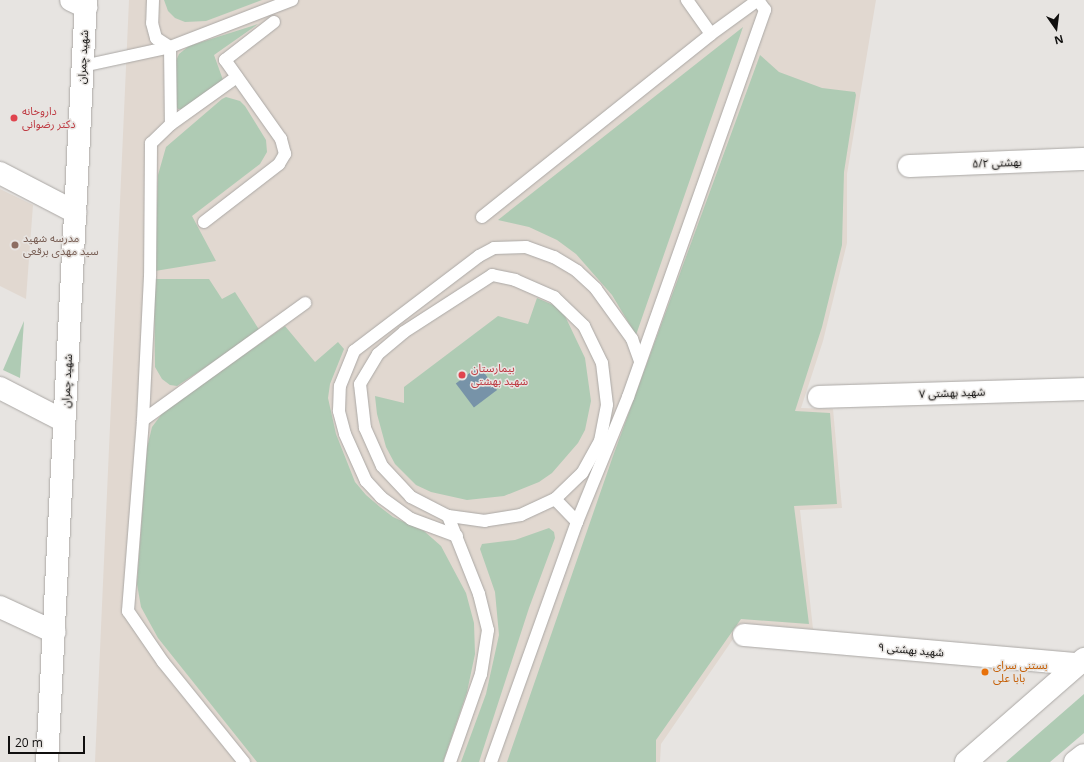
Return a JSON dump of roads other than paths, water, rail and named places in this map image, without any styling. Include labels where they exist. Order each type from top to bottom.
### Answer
[{"type":"street","name":"شهید چمران","points":[[47,762],[83,66],[81,2]]},
{"type":"street","name":"بهشتی ۵/۲","points":[[909,166],[1084,159]]},
{"type":"street","points":[[0,173],[75,212]]},
{"type":"street","points":[[0,388],[64,421]]},
{"type":"street","name":"شهید بهشتی ۷","points":[[819,397],[1084,388]]},
{"type":"street","points":[[0,608],[54,632]]},
{"type":"street","name":"شهید بهشتی ۹","points":[[744,635],[1081,662]]},
{"type":"street","points":[[966,762],[1081,662]]},
{"type":"street","points":[[1075,762],[1084,755]]},
{"type":"lane","points":[[153,0],[152,23],[156,38],[170,47]]},
{"type":"lane","points":[[83,66],[170,47],[292,0]]},
{"type":"lane","points":[[687,0],[711,34]]},
{"type":"lane","points":[[482,217],[711,34],[758,0],[765,10],[628,396],[577,522],[491,762]]},
{"type":"lane","points":[[204,222],[278,164],[285,154],[281,140],[225,60],[274,22]]},
{"type":"lane","points":[[170,47],[171,124]]},
{"type":"lane","points":[[237,77],[171,124],[150,143],[150,276],[142,420],[128,611],[163,662],[244,762]]},
{"type":"lane","points":[[457,536],[411,519],[381,497],[366,481],[345,434],[339,411],[340,386],[354,351],[479,256],[494,248],[526,247],[554,257],[577,271],[596,289],[632,339],[640,361]]},
{"type":"lane","points":[[492,275],[515,280],[554,296],[584,326],[602,364],[607,405],[600,441],[582,473],[555,499],[521,515],[485,521],[448,516],[411,497],[382,466],[365,428],[360,384],[378,354],[410,328],[492,275]]},
{"type":"lane","points":[[142,420],[305,303]]},
{"type":"lane","points":[[607,405],[628,396]]},
{"type":"lane","points":[[555,499],[577,522]]},
{"type":"lane","points":[[448,516],[480,594],[488,630],[481,674],[450,762]]},
{"type":"water","points":[[479,366],[497,390],[474,407],[456,383]]},
{"type":"place","name":"داروخانه دکتر رضوانی","points":[[14,118]]},
{"type":"place","name":"مدرسه شهید سید مهدی برقعی","points":[[15,245]]},
{"type":"place","name":"بیمارستان شهید بهشتی","points":[[462,375]]},
{"type":"place","name":"بستنی سرای بابا علی","points":[[985,672]]}]
